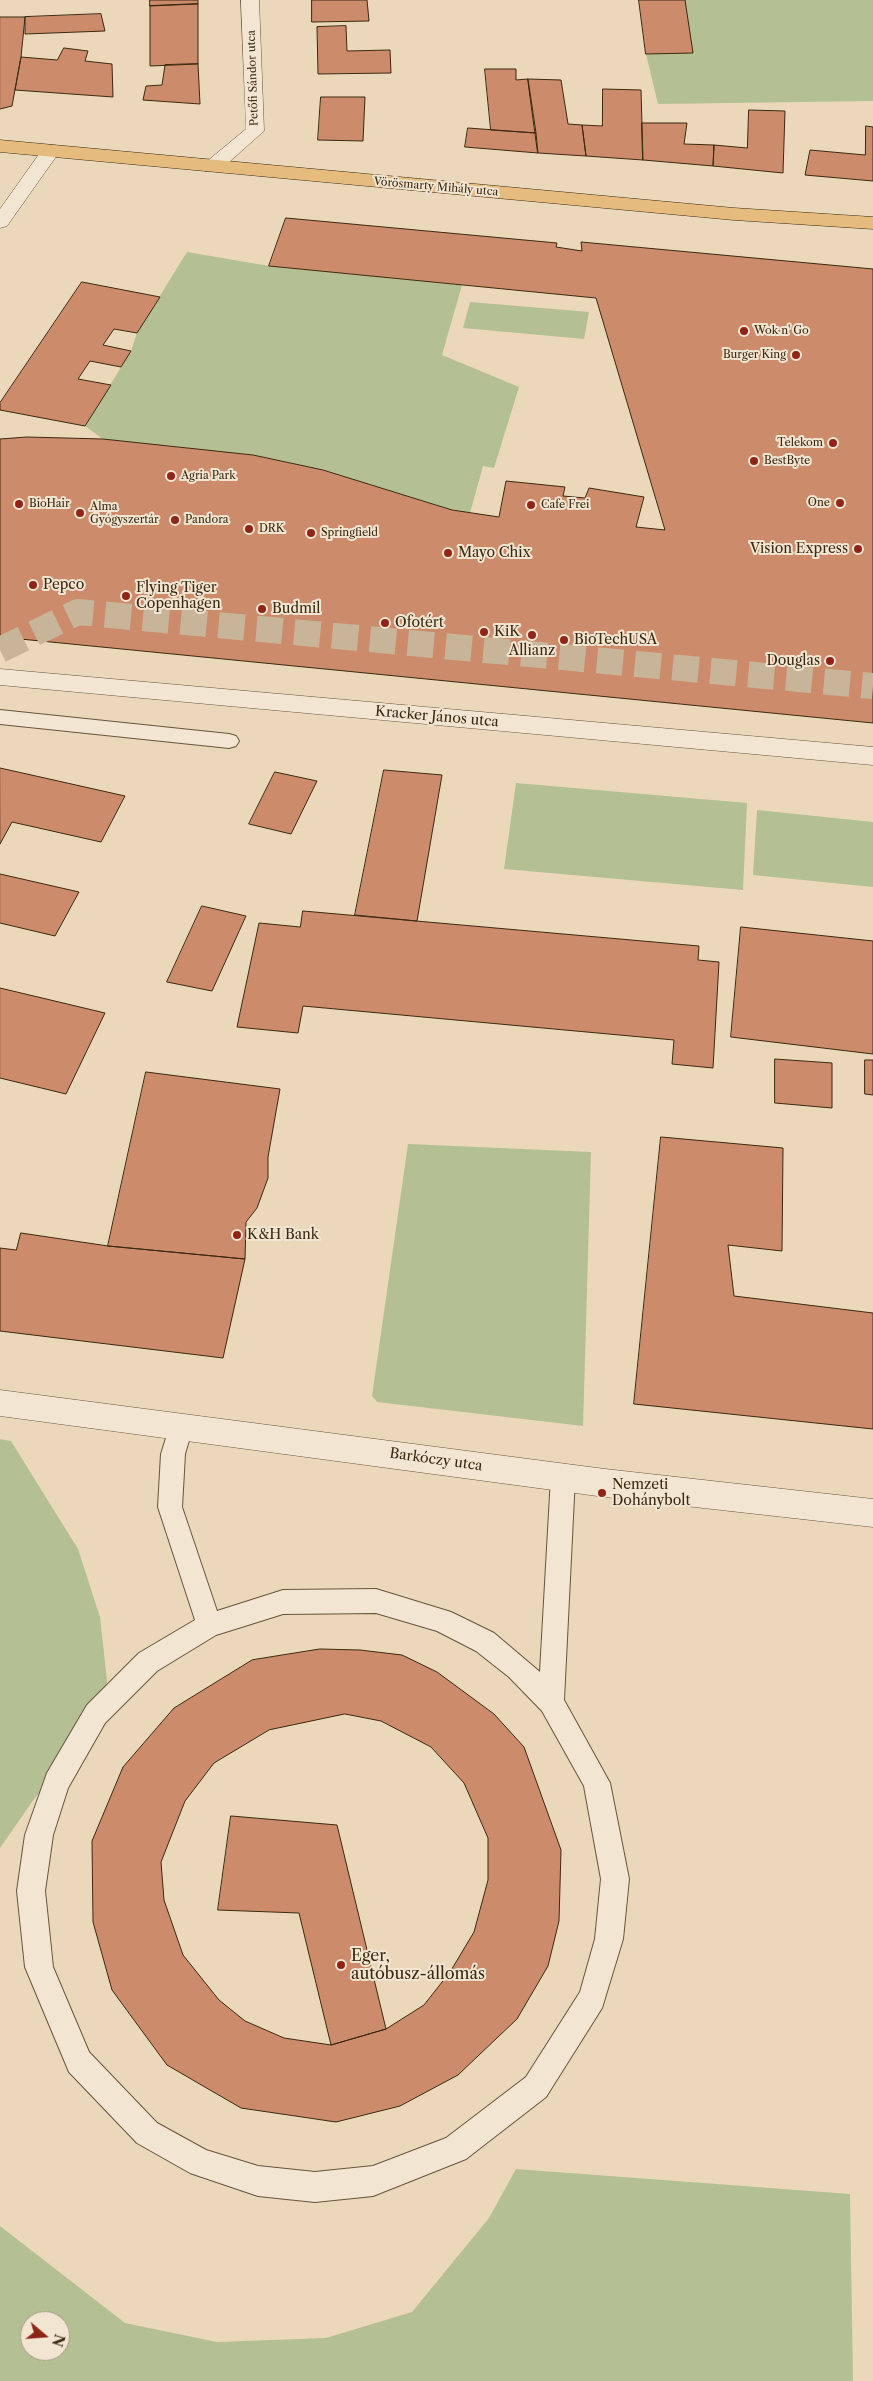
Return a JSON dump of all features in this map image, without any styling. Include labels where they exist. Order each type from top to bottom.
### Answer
[{"type":"main road","name":"Vörösmarty Mihály utca","points":[[0,146],[734,214],[873,223]]},
{"type":"street","name":"Petőfi Sándor utca","points":[[212,167],[255,131],[250,0]]},
{"type":"street","points":[[0,222],[52,151]]},
{"type":"street","name":"Kracker János utca","points":[[0,677],[873,756]]},
{"type":"street","name":"Barkóczy utca","points":[[0,1403],[563,1477],[873,1513]]},
{"type":"lane","points":[[0,717],[229,741]]},
{"type":"lane","points":[[181,1427],[173,1454],[170,1508],[209,1625]]},
{"type":"lane","points":[[552,1702],[563,1477]]},
{"type":"lane","points":[[283,1602],[376,1602],[442,1620],[484,1642],[518,1668],[552,1702],[596,1783],[615,1879],[609,1939],[592,1998],[536,2087],[456,2149],[373,2181],[315,2186],[258,2182],[200,2163],[147,2132],[79,2062],[39,1967],[31,1891],[39,1835],[56,1782],[96,1714],[148,1662],[209,1625],[283,1602]]},
{"type":"green space","points":[[639,0],[873,0],[873,101],[658,104],[646,54]]},
{"type":"green space","points":[[187,252],[269,266],[462,285],[442,355],[519,387],[494,468],[483,466],[470,513],[452,510],[323,470],[253,455],[103,439],[85,426],[131,351],[137,333]]},
{"type":"green space","points":[[470,302],[589,312],[584,339],[463,328]]},
{"type":"green space","points":[[516,783],[747,803],[743,890],[504,869]]},
{"type":"green space","points":[[757,810],[873,822],[873,887],[753,875]]},
{"type":"green space","points":[[408,1144],[591,1152],[583,1426],[377,1402],[372,1396]]},
{"type":"green space","points":[[0,1439],[11,1441],[78,1549],[100,1617],[107,1681],[99,1723],[34,1799],[0,1848]]},
{"type":"green space","points":[[516,2169],[850,2194],[853,2381],[0,2381],[0,2226],[125,2323],[217,2342],[326,2338],[412,2312],[489,2218]]},
{"type":"building","points":[[150,0],[198,0],[198,4],[150,6]]},
{"type":"building","points":[[312,0],[367,0],[369,21],[312,22]]},
{"type":"building","points":[[639,0],[685,0],[693,53],[646,54]]},
{"type":"building","points":[[198,4],[198,64],[150,66],[150,6]]},
{"type":"building","points":[[101,14],[105,31],[25,34],[25,17]]},
{"type":"building","points":[[0,17],[25,17],[21,57],[12,106],[0,109]]},
{"type":"building","points":[[346,26],[347,51],[390,50],[391,73],[318,74],[317,27]]},
{"type":"building","points":[[64,48],[88,51],[85,61],[112,64],[113,97],[15,90],[21,57],[57,60]]},
{"type":"building","points":[[198,64],[200,104],[143,100],[146,86],[162,85],[165,65]]},
{"type":"building","points":[[485,69],[516,69],[516,80],[528,79],[536,133],[491,130]]},
{"type":"building","points":[[528,79],[561,80],[568,124],[582,125],[586,156],[538,153]]},
{"type":"building","points":[[603,89],[641,90],[643,160],[586,156],[582,125],[602,126]]},
{"type":"building","points":[[321,97],[365,97],[363,141],[318,140]]},
{"type":"building","points":[[749,110],[785,111],[783,173],[713,166],[714,145],[747,148]]},
{"type":"building","points":[[642,123],[687,123],[684,144],[714,145],[713,166],[643,160]]},
{"type":"building","points":[[866,126],[873,127],[873,181],[805,175],[810,150],[865,155]]},
{"type":"building","points":[[468,128],[536,133],[538,153],[465,147]]},
{"type":"building","name":"Agria Park","points":[[286,218],[557,243],[556,247],[582,251],[581,242],[873,269],[873,723],[0,637],[0,439],[27,437],[103,439],[253,455],[323,470],[452,510],[499,517],[506,481],[565,487],[563,496],[585,498],[589,488],[644,497],[636,527],[665,530],[596,298],[269,266]]},
{"type":"building","points":[[82,282],[160,297],[137,333],[114,329],[103,345],[131,351],[121,367],[90,361],[78,379],[111,385],[85,426],[0,410],[0,403]]},
{"type":"building","points":[[0,768],[125,796],[101,842],[12,822],[0,844]]},
{"type":"building","points":[[384,770],[442,775],[417,921],[355,915]]},
{"type":"building","points":[[275,772],[317,781],[291,834],[249,824]]},
{"type":"building","points":[[0,874],[79,892],[55,936],[0,923]]},
{"type":"building","points":[[202,906],[246,916],[212,991],[167,982]]},
{"type":"building","points":[[303,911],[699,946],[698,960],[719,962],[713,1068],[672,1064],[674,1040],[303,1006],[298,1033],[237,1027],[259,923],[300,927]]},
{"type":"building","points":[[741,927],[873,941],[873,1054],[731,1037]]},
{"type":"building","points":[[0,988],[105,1013],[66,1094],[0,1078]]},
{"type":"building","points":[[775,1059],[832,1063],[832,1108],[775,1103]]},
{"type":"building","points":[[865,1060],[873,1060],[873,1095],[865,1094]]},
{"type":"building","points":[[146,1072],[280,1089],[268,1157],[268,1178],[257,1208],[246,1222],[245,1259],[108,1246]]},
{"type":"building","points":[[661,1137],[783,1148],[782,1251],[728,1245],[734,1296],[873,1313],[873,1429],[634,1404]]},
{"type":"building","points":[[21,1233],[108,1246],[245,1259],[223,1358],[0,1331],[0,1248],[16,1250]]},
{"type":"building","points":[[320,1649],[360,1650],[402,1655],[437,1672],[494,1714],[524,1747],[561,1850],[559,1921],[548,1966],[517,2019],[458,2075],[400,2106],[336,2122],[241,2108],[167,2065],[112,1990],[93,1922],[92,1841],[123,1767],[174,1708],[252,1660]],"holes":[[[345,1714],[381,1721],[431,1747],[464,1783],[488,1838],[488,1880],[474,1932],[450,1972],[424,2005],[386,2029],[331,2045],[284,2038],[245,2021],[219,2000],[183,1955],[164,1900],[161,1862],[185,1801],[214,1763],[269,1730]]]},
{"type":"building","name":"Eger, autóbusz-állomás","points":[[231,1816],[337,1825],[386,2029],[331,2045],[299,1913],[218,1910]]},
{"type":"tunnel","points":[[0,650],[78,612],[873,686]]},
{"type":"place","name":"Wok n' Go","points":[[744,331]]},
{"type":"place","name":"Burger King","points":[[796,355]]},
{"type":"place","name":"Telekom","points":[[833,443]]},
{"type":"place","name":"BestByte","points":[[754,461]]},
{"type":"place","name":"Agria Park","points":[[171,476]]},
{"type":"place","name":"One","points":[[840,503]]},
{"type":"place","name":"BioHair","points":[[19,504]]},
{"type":"place","name":"Cafe Frei","points":[[531,505]]},
{"type":"place","name":"Alma Gyógyszertár","points":[[80,513]]},
{"type":"place","name":"Pandora","points":[[175,520]]},
{"type":"place","name":"DRK","points":[[249,529]]},
{"type":"place","name":"Springfield","points":[[311,533]]},
{"type":"place","name":"Vision Express","points":[[858,549]]},
{"type":"place","name":"Mayo Chix","points":[[448,553]]},
{"type":"place","name":"Pepco","points":[[33,585]]},
{"type":"place","name":"Flying Tiger Copenhagen","points":[[126,596]]},
{"type":"place","name":"Budmil","points":[[262,609]]},
{"type":"place","name":"Ofotért","points":[[385,623]]},
{"type":"place","name":"KiK","points":[[484,632]]},
{"type":"place","name":"Allianz","points":[[532,635]]},
{"type":"place","name":"BioTechUSA","points":[[564,640]]},
{"type":"place","name":"Douglas","points":[[830,661]]},
{"type":"place","name":"K&H Bank","points":[[237,1235]]},
{"type":"place","name":"Nemzeti Dohánybolt","points":[[602,1493]]},
{"type":"place","name":"Eger, autóbusz-állomás","points":[[341,1965]]}]
